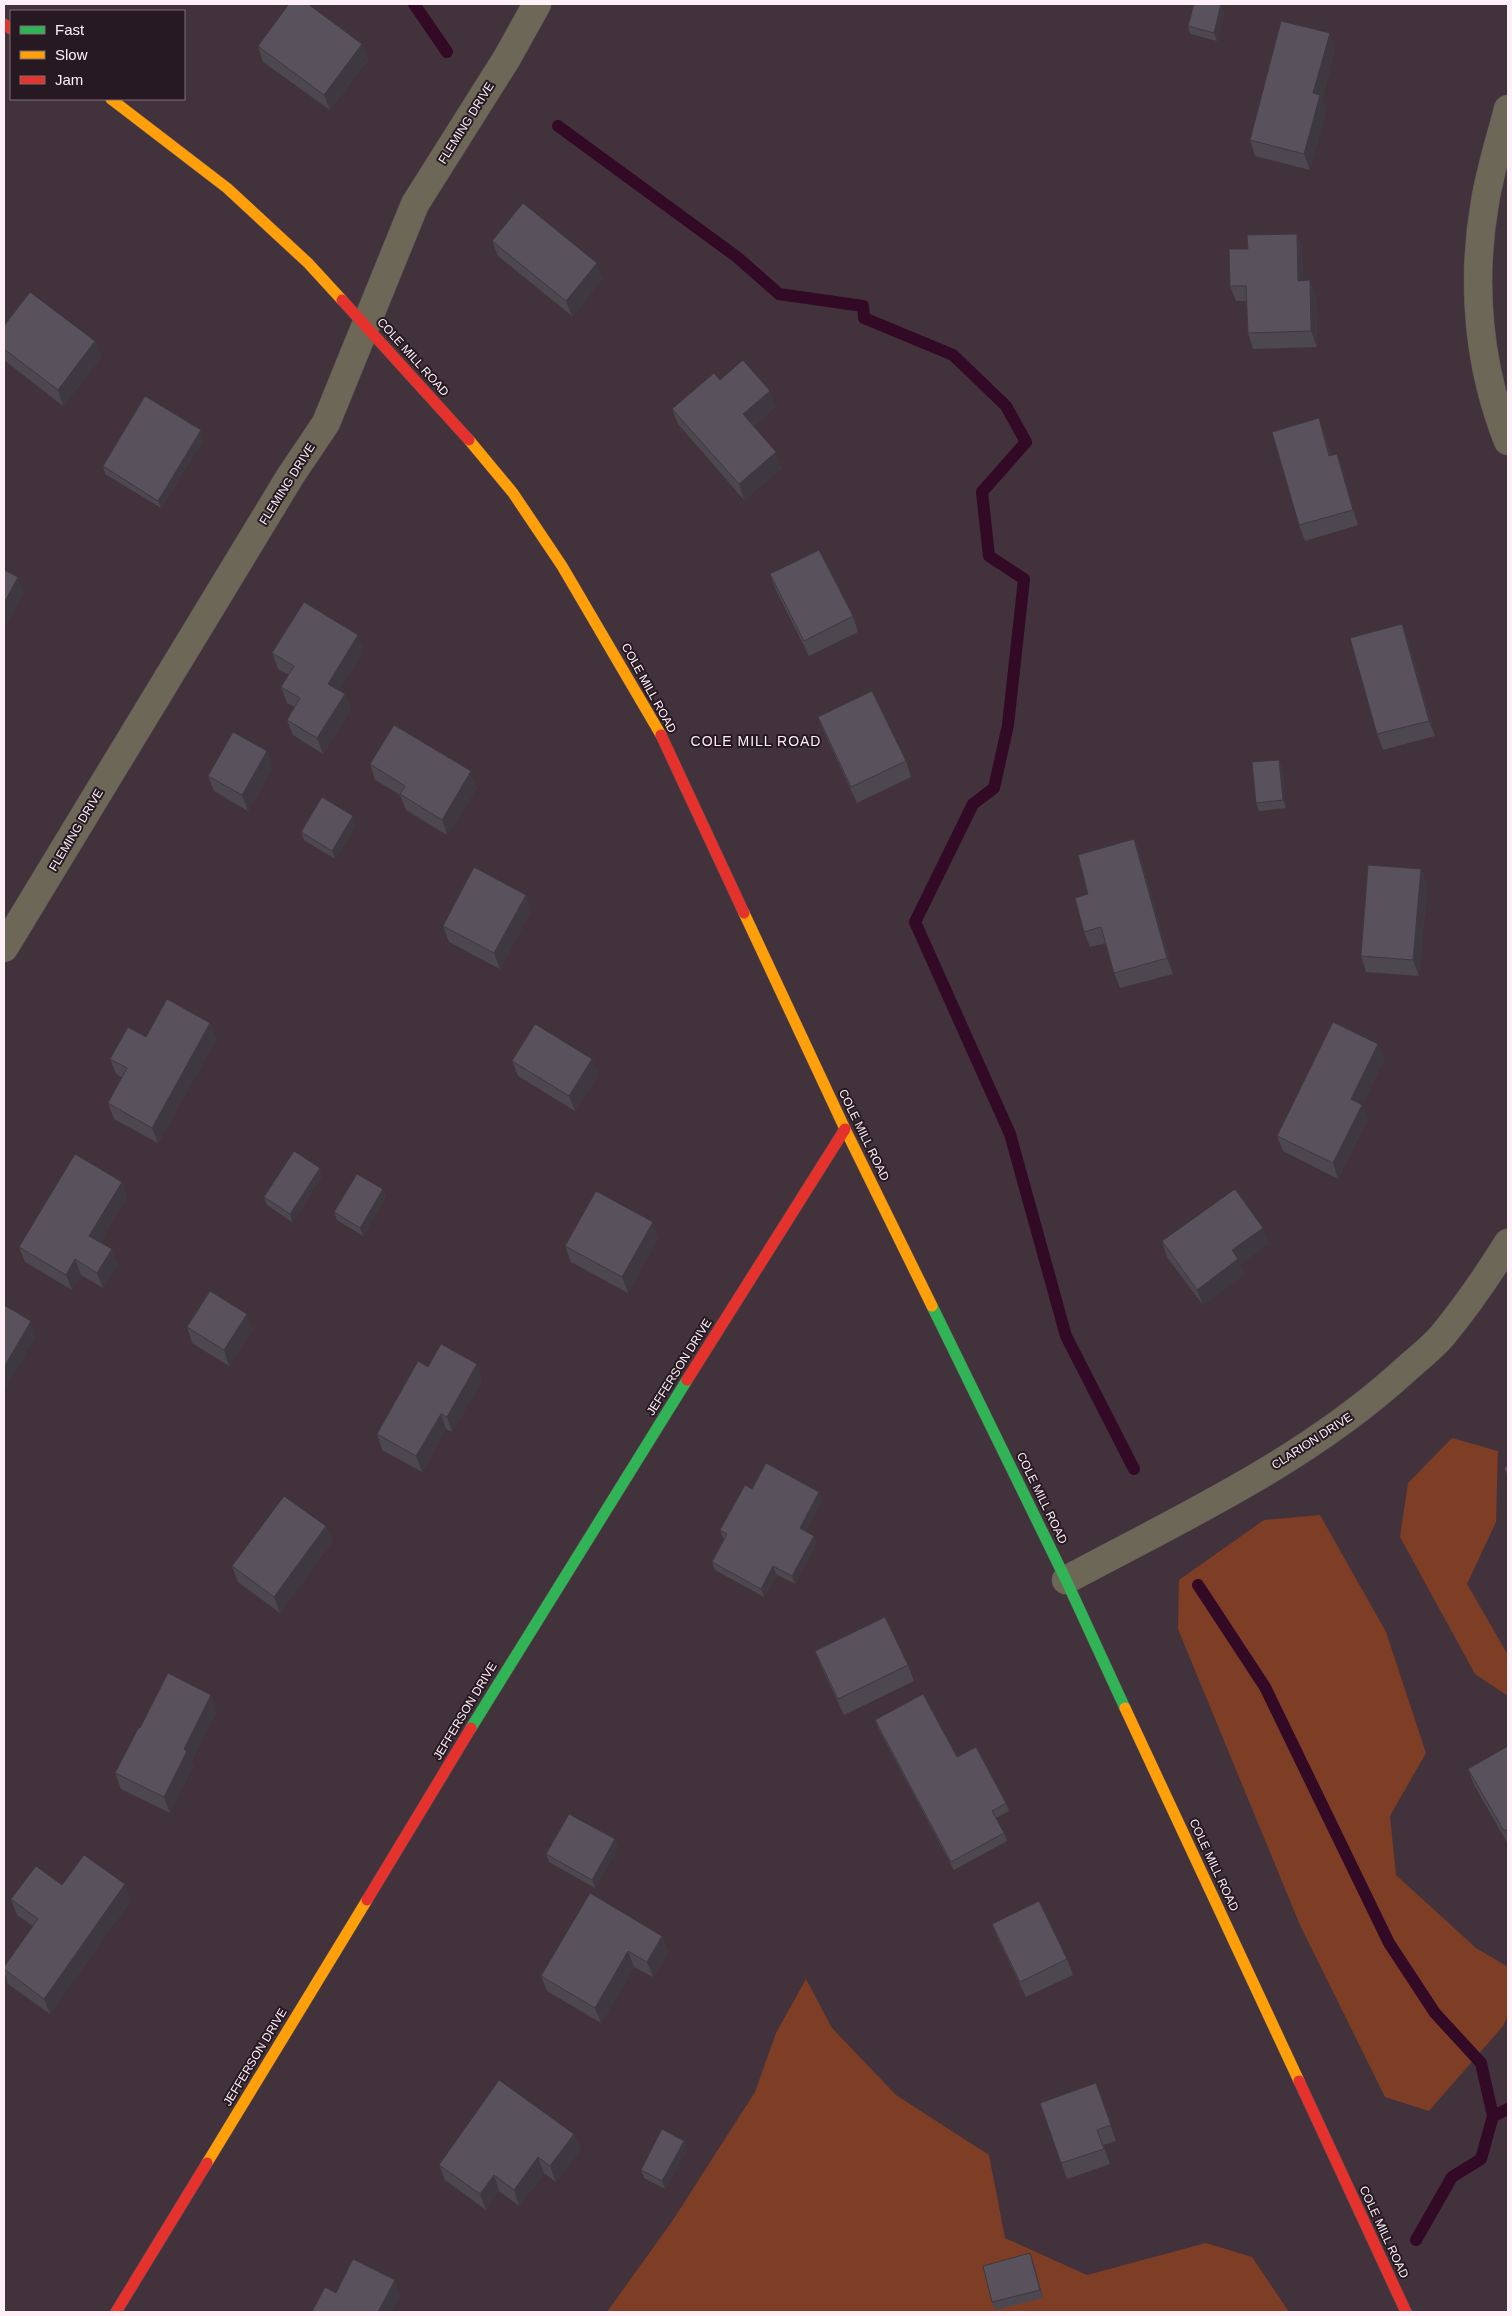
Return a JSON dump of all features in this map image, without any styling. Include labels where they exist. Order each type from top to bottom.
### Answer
[{"type":"street","name":"FLEMING DRIVE","points":[[4,948],[292,475],[326,423],[415,204],[507,58],[537,4]]},
{"type":"street","name":"COLE MILL ROAD","points":[[112,100],[227,188],[308,264],[463,432],[513,493],[562,566],[611,647],[659,731],[845,1129],[1066,1580],[1406,2312]]},
{"type":"street","points":[[1508,110],[1485,200],[1480,238],[1478,280],[1480,326],[1487,372],[1508,441]]},
{"type":"street","name":"JEFFERSON DRIVE","points":[[116,2312],[557,1587],[845,1129]]},
{"type":"street","name":"CLARION DRIVE","points":[[1066,1580],[1224,1496],[1316,1441],[1373,1400],[1441,1337],[1507,1248]]},
{"type":"shaded area","points":[[1452,1438],[1498,1451],[1496,1522],[1467,1584],[1508,1655],[1508,1696],[1475,1674],[1400,1537],[1408,1483]]},
{"type":"shaded area","points":[[1320,1515],[1386,1632],[1426,1753],[1390,1816],[1396,1875],[1476,1948],[1508,1967],[1508,2016],[1503,2026],[1429,2111],[1385,2097],[1300,1925],[1178,1629],[1179,1580],[1264,1520]]},
{"type":"shaded area","points":[[806,1979],[832,2028],[896,2095],[989,2155],[1005,2238],[1087,2275],[1206,2243],[1252,2257],[1289,2312],[607,2312],[673,2220],[755,2092],[776,2033]]},
{"type":"building","points":[[289,4],[308,4],[362,44],[324,95],[258,46]]},
{"type":"building","points":[[1194,4],[1221,4],[1214,33],[1188,26]]},
{"type":"building","points":[[1281,21],[1330,33],[1313,93],[1320,95],[1304,154],[1250,140]]},
{"type":"building","points":[[523,203],[597,263],[566,301],[492,241]]},
{"type":"building","points":[[1297,234],[1298,281],[1310,280],[1311,331],[1248,333],[1246,286],[1230,286],[1229,249],[1248,249],[1247,235]]},
{"type":"building","points":[[30,292],[95,341],[58,390],[4,349],[4,326]]},
{"type":"building","points":[[743,360],[770,391],[743,414],[776,452],[739,484],[672,409],[714,373],[720,380]]},
{"type":"building","points":[[145,396],[201,430],[158,501],[103,466]]},
{"type":"building","points":[[1319,418],[1329,456],[1337,454],[1353,510],[1299,525],[1272,432]]},
{"type":"building","points":[[819,550],[853,616],[804,641],[770,574]]},
{"type":"building","points":[[4,570],[18,577],[4,603]]},
{"type":"building","points":[[304,602],[358,635],[328,684],[345,694],[317,738],[287,720],[300,698],[281,687],[294,666],[272,653]]},
{"type":"building","points":[[1402,624],[1429,721],[1377,734],[1350,638]]},
{"type":"building","points":[[872,691],[906,761],[851,787],[818,717]]},
{"type":"building","points":[[394,725],[471,771],[442,820],[400,794],[405,786],[370,764]]},
{"type":"building","points":[[233,732],[267,751],[242,795],[208,776]]},
{"type":"building","points":[[1279,760],[1283,800],[1256,803],[1252,762]]},
{"type":"building","points":[[322,797],[353,816],[332,851],[301,832]]},
{"type":"building","points":[[1134,839],[1167,958],[1114,973],[1101,927],[1084,932],[1075,898],[1088,894],[1078,855]]},
{"type":"building","points":[[1368,865],[1421,869],[1413,960],[1361,956]]},
{"type":"building","points":[[474,867],[526,895],[494,953],[443,926]]},
{"type":"building","points":[[167,999],[210,1023],[152,1128],[108,1103],[127,1068],[110,1059],[128,1027],[146,1037]]},
{"type":"building","points":[[1333,1022],[1378,1044],[1351,1099],[1362,1105],[1333,1163],[1277,1136]]},
{"type":"building","points":[[535,1024],[592,1059],[569,1096],[512,1061]]},
{"type":"building","points":[[294,1151],[320,1168],[290,1214],[264,1197]]},
{"type":"building","points":[[75,1154],[122,1182],[89,1236],[112,1249],[97,1273],[75,1259],[66,1275],[19,1247]]},
{"type":"building","points":[[357,1174],[383,1189],[360,1228],[334,1212]]},
{"type":"building","points":[[1235,1189],[1263,1228],[1232,1250],[1238,1259],[1197,1290],[1162,1241]]},
{"type":"building","points":[[596,1191],[653,1222],[622,1277],[565,1246]]},
{"type":"building","points":[[210,1291],[247,1314],[224,1350],[187,1327]]},
{"type":"building","points":[[4,1305],[31,1321],[4,1367]]},
{"type":"building","points":[[441,1344],[477,1364],[447,1417],[441,1414],[416,1456],[377,1434],[418,1361],[428,1367]]},
{"type":"building","points":[[766,1463],[819,1492],[800,1528],[814,1536],[792,1576],[773,1566],[761,1589],[712,1562],[727,1534],[720,1530],[745,1485],[752,1489]]},
{"type":"building","points":[[1508,1466],[1508,1477],[1504,1468]]},
{"type":"building","points":[[284,1496],[326,1526],[274,1597],[232,1566]]},
{"type":"building","points":[[885,1617],[908,1665],[838,1699],[815,1651]]},
{"type":"building","points":[[168,1673],[211,1695],[184,1749],[187,1751],[164,1797],[115,1773]]},
{"type":"building","points":[[923,1694],[957,1757],[976,1747],[1006,1803],[992,1811],[1004,1833],[951,1862],[875,1720]]},
{"type":"building","points":[[1508,1746],[1508,1829],[1504,1831],[1468,1769]]},
{"type":"building","points":[[569,1814],[615,1839],[592,1880],[546,1854]]},
{"type":"building","points":[[84,1855],[125,1884],[44,1999],[4,1969],[38,1919],[11,1899],[36,1866],[62,1885]]},
{"type":"building","points":[[590,1893],[662,1936],[647,1962],[628,1951],[595,2008],[541,1976]]},
{"type":"building","points":[[1039,1901],[1067,1959],[1020,1982],[992,1924]]},
{"type":"building","points":[[499,2080],[574,2134],[550,2166],[538,2157],[514,2190],[494,2175],[480,2194],[439,2165]]},
{"type":"building","points":[[1096,2083],[1111,2125],[1097,2130],[1104,2149],[1061,2163],[1040,2103]]},
{"type":"building","points":[[662,2129],[684,2141],[662,2181],[641,2170]]},
{"type":"building","points":[[1030,2253],[1040,2290],[992,2302],[983,2266]]},
{"type":"building","points":[[353,2259],[395,2280],[378,2312],[312,2312],[325,2287],[336,2293]]},
{"type":"waterway","points":[[414,4],[447,52]]},
{"type":"waterway","points":[[558,126],[737,257],[779,294],[863,306],[864,318],[953,355],[1006,406],[1026,442],[982,492],[989,556],[1024,579],[1008,725],[994,788],[973,804],[915,922],[1010,1134],[1066,1336],[1134,1469]]},
{"type":"waterway","points":[[1198,1585],[1265,1687],[1389,1943],[1435,2013],[1481,2063],[1493,2116],[1481,2159],[1452,2177],[1416,2240]]},
{"type":"waterway","points":[[1493,2116],[1508,2109]]},
{"type":"traffic: fast","points":[[932,1306],[1066,1580],[1125,1708]]},
{"type":"traffic: fast","points":[[471,1728],[687,1380]]},
{"type":"traffic: slow","points":[[112,100],[227,188],[308,263],[342,300]]},
{"type":"traffic: slow","points":[[469,440],[513,493],[562,566],[661,735]]},
{"type":"traffic: slow","points":[[744,913],[845,1129],[932,1306]]},
{"type":"traffic: slow","points":[[1125,1708],[1299,2081]]},
{"type":"traffic: slow","points":[[207,2163],[367,1900]]},
{"type":"traffic: jam","points":[[4,24],[10,28]]},
{"type":"traffic: jam","points":[[342,300],[469,440]]},
{"type":"traffic: jam","points":[[661,735],[744,913]]},
{"type":"traffic: jam","points":[[687,1380],[845,1129]]},
{"type":"traffic: jam","points":[[367,1900],[471,1728]]},
{"type":"traffic: jam","points":[[1299,2081],[1406,2312]]},
{"type":"traffic: jam","points":[[116,2312],[207,2163]]},
{"type":"district","name":"COLE MILL ROAD","points":[[756,741]]}]
